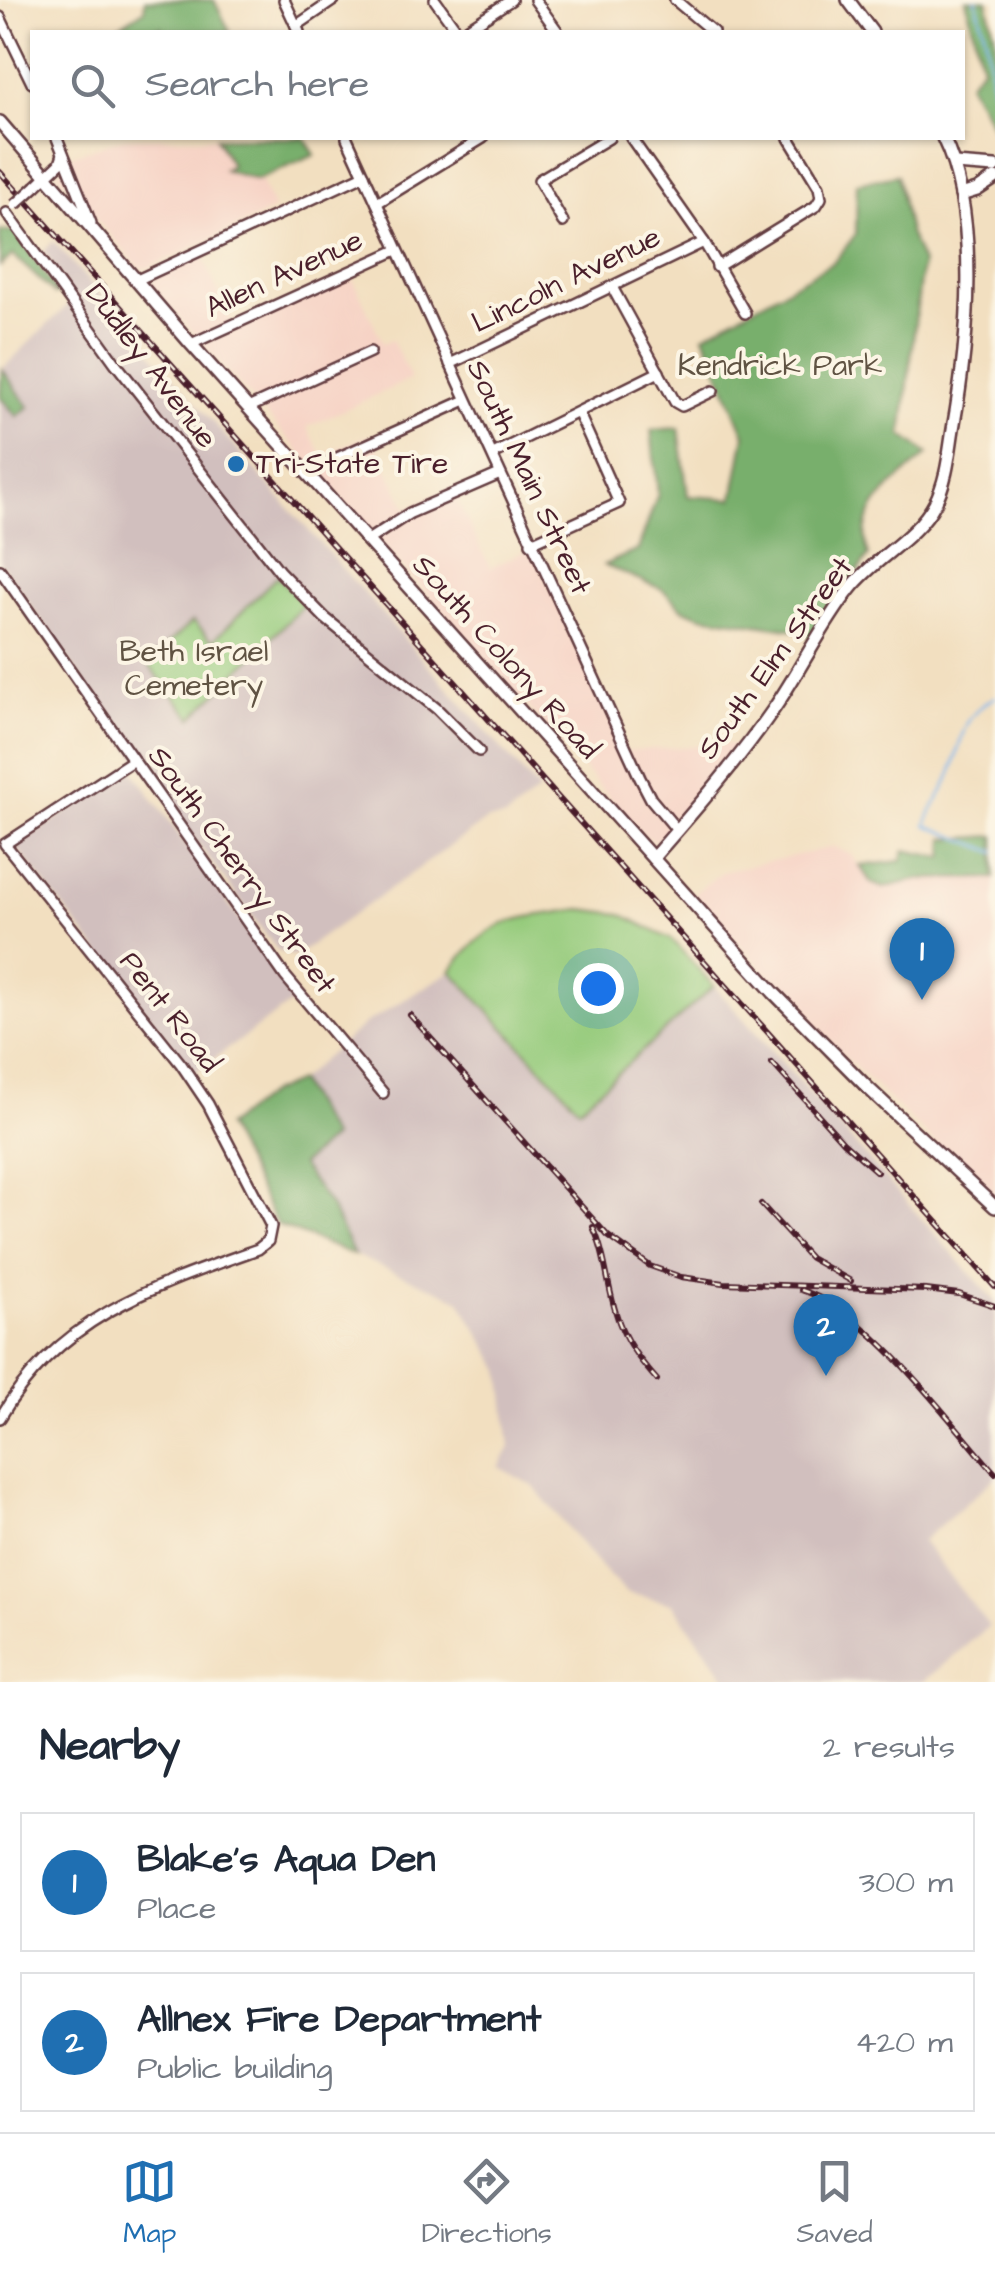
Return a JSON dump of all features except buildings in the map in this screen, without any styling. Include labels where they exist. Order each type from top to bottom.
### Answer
[{"type":"main road","points":[[848,0],[870,30]]},
{"type":"main road","name":"South Colony Road","points":[[0,122],[248,408],[820,1041],[995,1207]]},
{"type":"main road","name":"South Elm Street","points":[[653,858],[755,735],[851,587],[917,527],[936,500],[946,473],[968,317],[961,195],[955,164],[944,140]]},
{"type":"main road","points":[[955,164],[995,167]]},
{"type":"main road","points":[[961,195],[978,190],[995,178]]},
{"type":"street","points":[[284,0],[297,29],[334,0]]},
{"type":"street","points":[[436,0],[458,30]]},
{"type":"street","points":[[463,30],[511,0]]},
{"type":"street","points":[[536,0],[557,30]]},
{"type":"street","points":[[675,0],[712,30]]},
{"type":"street","points":[[0,17],[30,79]]},
{"type":"street","points":[[58,140],[92,226]]},
{"type":"street","name":"South Main Street","points":[[348,140],[646,789],[677,830]]},
{"type":"street","points":[[377,204],[479,140]]},
{"type":"street","points":[[563,222],[540,180],[606,140]]},
{"type":"street","points":[[632,140],[704,242],[746,314]]},
{"type":"street","points":[[717,266],[816,206],[821,198],[820,187],[790,140]]},
{"type":"street","points":[[3,216],[60,163],[62,154]]},
{"type":"street","points":[[137,280],[364,175]]},
{"type":"street","name":"Dudley Avenue","points":[[3,216],[280,572],[336,628],[437,709],[479,751]]},
{"type":"street","name":"Lincoln Avenue","points":[[450,364],[704,242]]},
{"type":"street","name":"Allen Avenue","points":[[191,344],[397,250]]},
{"type":"street","points":[[612,287],[678,405],[713,391]]},
{"type":"street","points":[[248,408],[370,352]]},
{"type":"street","points":[[493,454],[658,372]]},
{"type":"street","points":[[306,472],[466,400]]},
{"type":"street","points":[[532,543],[619,503],[579,414]]},
{"type":"street","points":[[368,540],[410,513],[500,474]]},
{"type":"street","name":"South Cherry Street","points":[[0,570],[286,976],[382,1093]]},
{"type":"street","name":"Pent Road","points":[[0,1418],[51,1352],[92,1320],[133,1296],[268,1242],[271,1226],[218,1121],[181,1064],[5,844],[132,762]]},
{"type":"shaded area","points":[[118,140],[217,140],[231,165],[225,169],[260,179],[274,210],[149,268],[139,268],[57,173],[71,156]]},
{"type":"shaded area","points":[[53,241],[539,791],[505,818],[487,820],[295,956],[278,951],[189,832],[0,562],[0,397],[17,416],[29,407],[2,369],[73,300],[44,251]],"holes":[[[193,622],[213,641],[147,663]]]},
{"type":"shaded area","points":[[202,255],[235,330],[353,279],[383,344],[392,340],[411,379],[307,427],[322,455],[371,435],[407,508],[452,489],[490,568],[531,548],[625,751],[728,744],[739,747],[683,817],[656,842],[643,835],[152,287],[154,276]]},
{"type":"shaded area","points":[[132,769],[297,999],[194,1073],[15,846]]},
{"type":"shaded area","points":[[834,847],[852,855],[871,883],[882,888],[920,879],[995,878],[995,1200],[845,1057],[693,894],[722,872]]},
{"type":"shaded area","points":[[451,971],[579,1108],[714,986],[995,1301],[995,1478],[922,1541],[989,1626],[923,1682],[729,1682],[672,1603],[626,1593],[533,1486],[499,1467],[510,1447],[501,1370],[459,1299],[354,1255],[330,1206],[300,1165],[332,1138],[298,1081],[365,1024]]},
{"type":"green space","points":[[145,0],[214,0],[229,30],[113,30],[144,10]]},
{"type":"green space","points":[[966,0],[987,0],[995,39],[995,132],[968,83],[982,67]]},
{"type":"green space","points":[[217,140],[306,140],[315,155],[257,180],[224,170],[231,165]]},
{"type":"green space","name":"Kendrick Park","points":[[897,175],[909,233],[922,263],[902,435],[928,454],[872,510],[865,539],[869,555],[812,638],[797,630],[702,616],[683,609],[662,589],[604,565],[638,550],[658,494],[651,430],[679,428],[688,496],[733,499],[745,435],[704,335],[834,262],[856,234],[857,183]]},
{"type":"green space","points":[[0,231],[15,231],[58,293],[13,255],[0,266]]},
{"type":"green space","points":[[2,369],[29,407],[17,416],[0,397]]},
{"type":"green space","name":"Beth Israel Cemetery","points":[[277,576],[305,604],[192,718],[147,663],[193,621],[213,641]]},
{"type":"green space","points":[[995,836],[995,878],[920,879],[883,888],[871,883],[860,866],[901,861],[905,850],[944,858],[945,839]]},
{"type":"green space","points":[[581,909],[621,914],[672,940],[714,986],[579,1108],[451,971],[493,929],[522,918]]},
{"type":"green space","points":[[298,1081],[332,1138],[301,1165],[330,1206],[354,1255],[277,1225],[226,1126],[270,1093]]},
{"type":"waterway","points":[[976,0],[995,104]]},
{"type":"waterway","points":[[995,697],[968,722],[950,776],[926,825],[995,852]]},
{"type":"railway","points":[[0,172],[995,1287]]},
{"type":"railway","points":[[410,1015],[608,1236],[650,1266],[681,1277],[724,1283],[926,1290],[959,1294],[995,1306]]},
{"type":"railway","points":[[772,1063],[843,1142],[877,1172]]},
{"type":"railway","points":[[761,1204],[810,1258],[851,1281]]},
{"type":"railway","points":[[593,1227],[621,1327],[657,1380]]},
{"type":"railway","points":[[801,1290],[854,1320],[880,1343],[995,1473]]},
{"type":"place","name":"Tri-State Tire","points":[[236,464]]},
{"type":"place","name":"Blake's Aqua Den","points":[[922,1000]]},
{"type":"place","name":"Allnex Fire Department","points":[[826,1376]]}]
